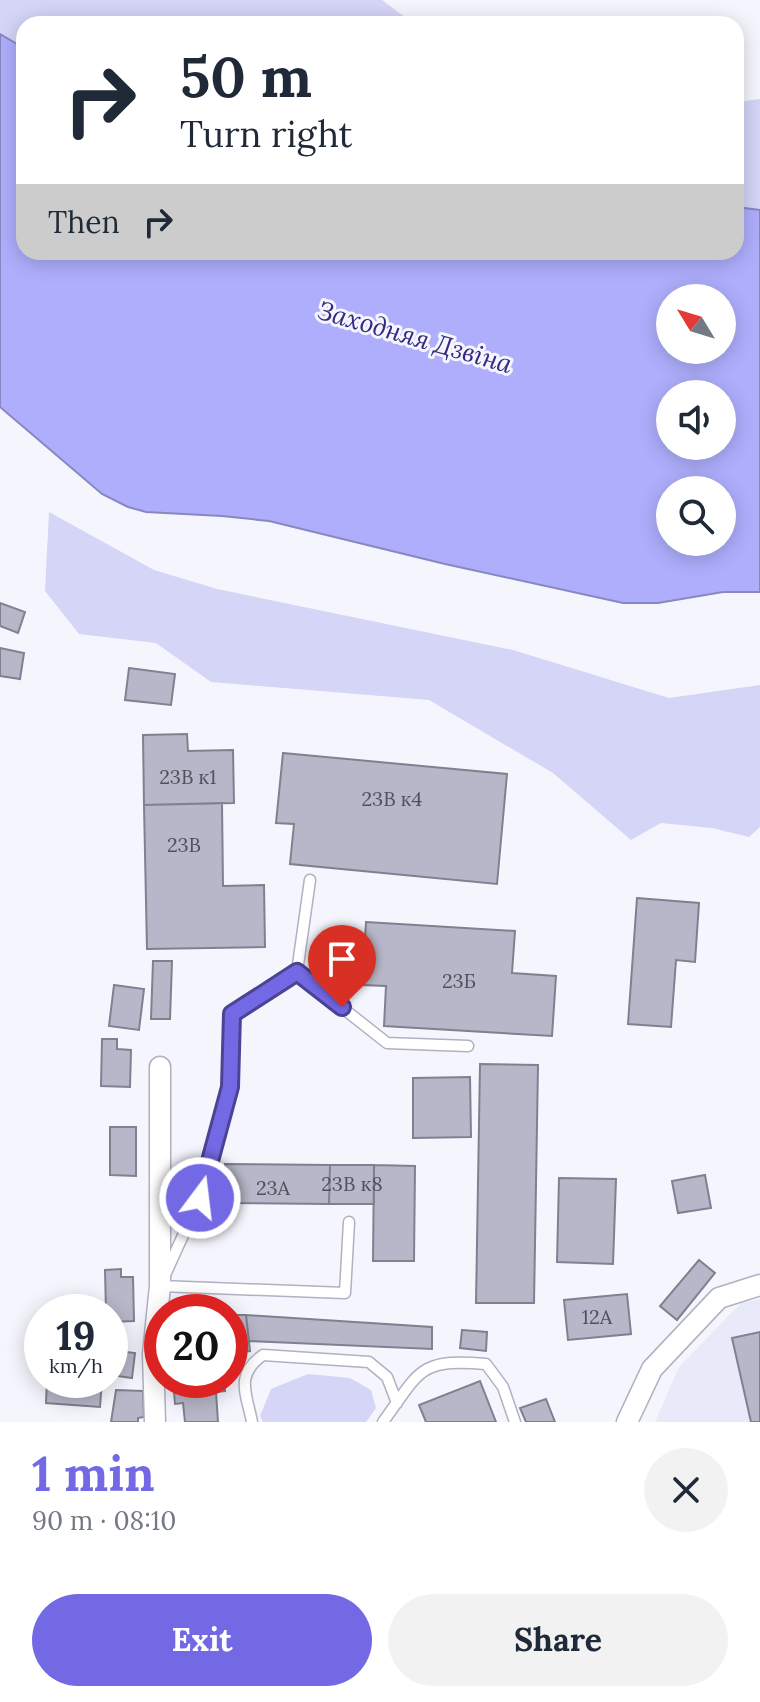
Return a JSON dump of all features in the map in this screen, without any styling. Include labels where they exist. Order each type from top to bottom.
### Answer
[{"type":"street","points":[[155,1422],[153,1354],[160,1286],[160,1067]]},
{"type":"street","points":[[627,1422],[652,1369],[719,1298],[760,1285]]},
{"type":"lane","points":[[310,880],[297,972],[232,1014],[230,1087],[200,1198],[160,1286],[345,1293],[349,1222]]},
{"type":"lane","points":[[297,972],[387,1043],[468,1046]]},
{"type":"lane","points":[[252,1422],[243,1378],[251,1363],[263,1355],[369,1362],[387,1377],[397,1403]]},
{"type":"lane","points":[[383,1422],[420,1371],[450,1361],[486,1364],[503,1387],[515,1422]]},
{"type":"shaded area","points":[[0,0],[382,0],[403,16],[16,16],[16,43],[0,34]]},
{"type":"shaded area","points":[[760,99],[760,210],[744,208],[744,101]]},
{"type":"shaded area","points":[[49,512],[154,570],[217,589],[513,650],[669,698],[760,685],[760,827],[749,837],[712,828],[661,823],[631,840],[553,773],[429,700],[211,682],[156,643],[79,634],[45,591]]},
{"type":"shaded area","points":[[760,1299],[760,1422],[655,1422],[679,1367],[741,1303]]},
{"type":"shaded area","points":[[308,1374],[350,1378],[371,1390],[376,1408],[366,1422],[263,1422],[260,1416],[271,1389]]},
{"type":"water","name":"Заходняя Дзвіна","points":[[0,34],[16,43],[16,260],[744,260],[744,208],[760,210],[760,592],[723,592],[658,603],[623,603],[269,521],[146,512],[102,494],[0,407]]},
{"type":"building","points":[[0,603],[25,612],[18,633],[0,626]]},
{"type":"building","points":[[0,648],[24,653],[20,679],[0,676]]},
{"type":"building","points":[[129,668],[175,674],[171,705],[125,700]]},
{"type":"building","points":[[187,734],[188,751],[233,750],[234,803],[144,805],[143,735]]},
{"type":"building","points":[[283,753],[507,774],[497,884],[290,864],[294,824],[276,823]]},
{"type":"building","points":[[222,803],[223,886],[264,885],[265,947],[147,949],[144,805]]},
{"type":"building","points":[[637,898],[699,903],[695,962],[676,960],[671,1027],[628,1024]]},
{"type":"building","points":[[366,922],[515,931],[512,973],[556,976],[552,1036],[384,1026],[386,986],[362,985]]},
{"type":"building","points":[[153,961],[172,961],[170,1019],[151,1019]]},
{"type":"building","points":[[114,985],[144,989],[139,1030],[109,1026]]},
{"type":"building","points":[[102,1039],[117,1039],[117,1049],[131,1050],[130,1087],[101,1086]]},
{"type":"building","points":[[480,1064],[538,1065],[534,1303],[476,1303]]},
{"type":"building","points":[[470,1077],[471,1137],[413,1138],[413,1078]]},
{"type":"building","points":[[110,1127],[136,1127],[136,1176],[110,1175]]},
{"type":"building","points":[[225,1164],[330,1165],[329,1204],[216,1203],[216,1178],[225,1178]]},
{"type":"building","points":[[330,1165],[374,1165],[374,1204],[329,1204]]},
{"type":"building","points":[[374,1165],[415,1166],[414,1261],[373,1261]]},
{"type":"building","points":[[705,1175],[711,1208],[678,1213],[672,1181]]},
{"type":"building","points":[[559,1178],[616,1179],[613,1264],[557,1262]]},
{"type":"building","points":[[173,1180],[187,1180],[187,1200],[173,1200]]},
{"type":"building","points":[[699,1260],[715,1273],[677,1320],[660,1306]]},
{"type":"building","points":[[121,1269],[121,1277],[133,1277],[134,1321],[128,1321],[128,1294],[106,1294],[105,1270]]},
{"type":"building","points":[[627,1294],[631,1334],[568,1340],[564,1300]]},
{"type":"building","points":[[248,1315],[432,1327],[432,1349],[249,1341]]},
{"type":"building","points":[[462,1330],[487,1332],[486,1351],[460,1348]]},
{"type":"building","points":[[760,1332],[760,1422],[751,1422],[732,1338]]},
{"type":"building","points":[[128,1352],[135,1353],[132,1378],[128,1377]]},
{"type":"building","points":[[480,1381],[496,1422],[426,1422],[419,1405]]},
{"type":"building","points":[[128,1390],[143,1391],[144,1417],[138,1418],[138,1422],[111,1422],[115,1398],[128,1398]]},
{"type":"building","points":[[46,1398],[101,1398],[100,1407],[46,1403]]},
{"type":"building","points":[[174,1398],[216,1398],[218,1422],[185,1422],[183,1403],[175,1404]]},
{"type":"building","points":[[546,1399],[555,1422],[526,1422],[520,1408]]},
{"type":"route","points":[[200,1198],[230,1087],[232,1014],[297,972],[342,1007]]}]
